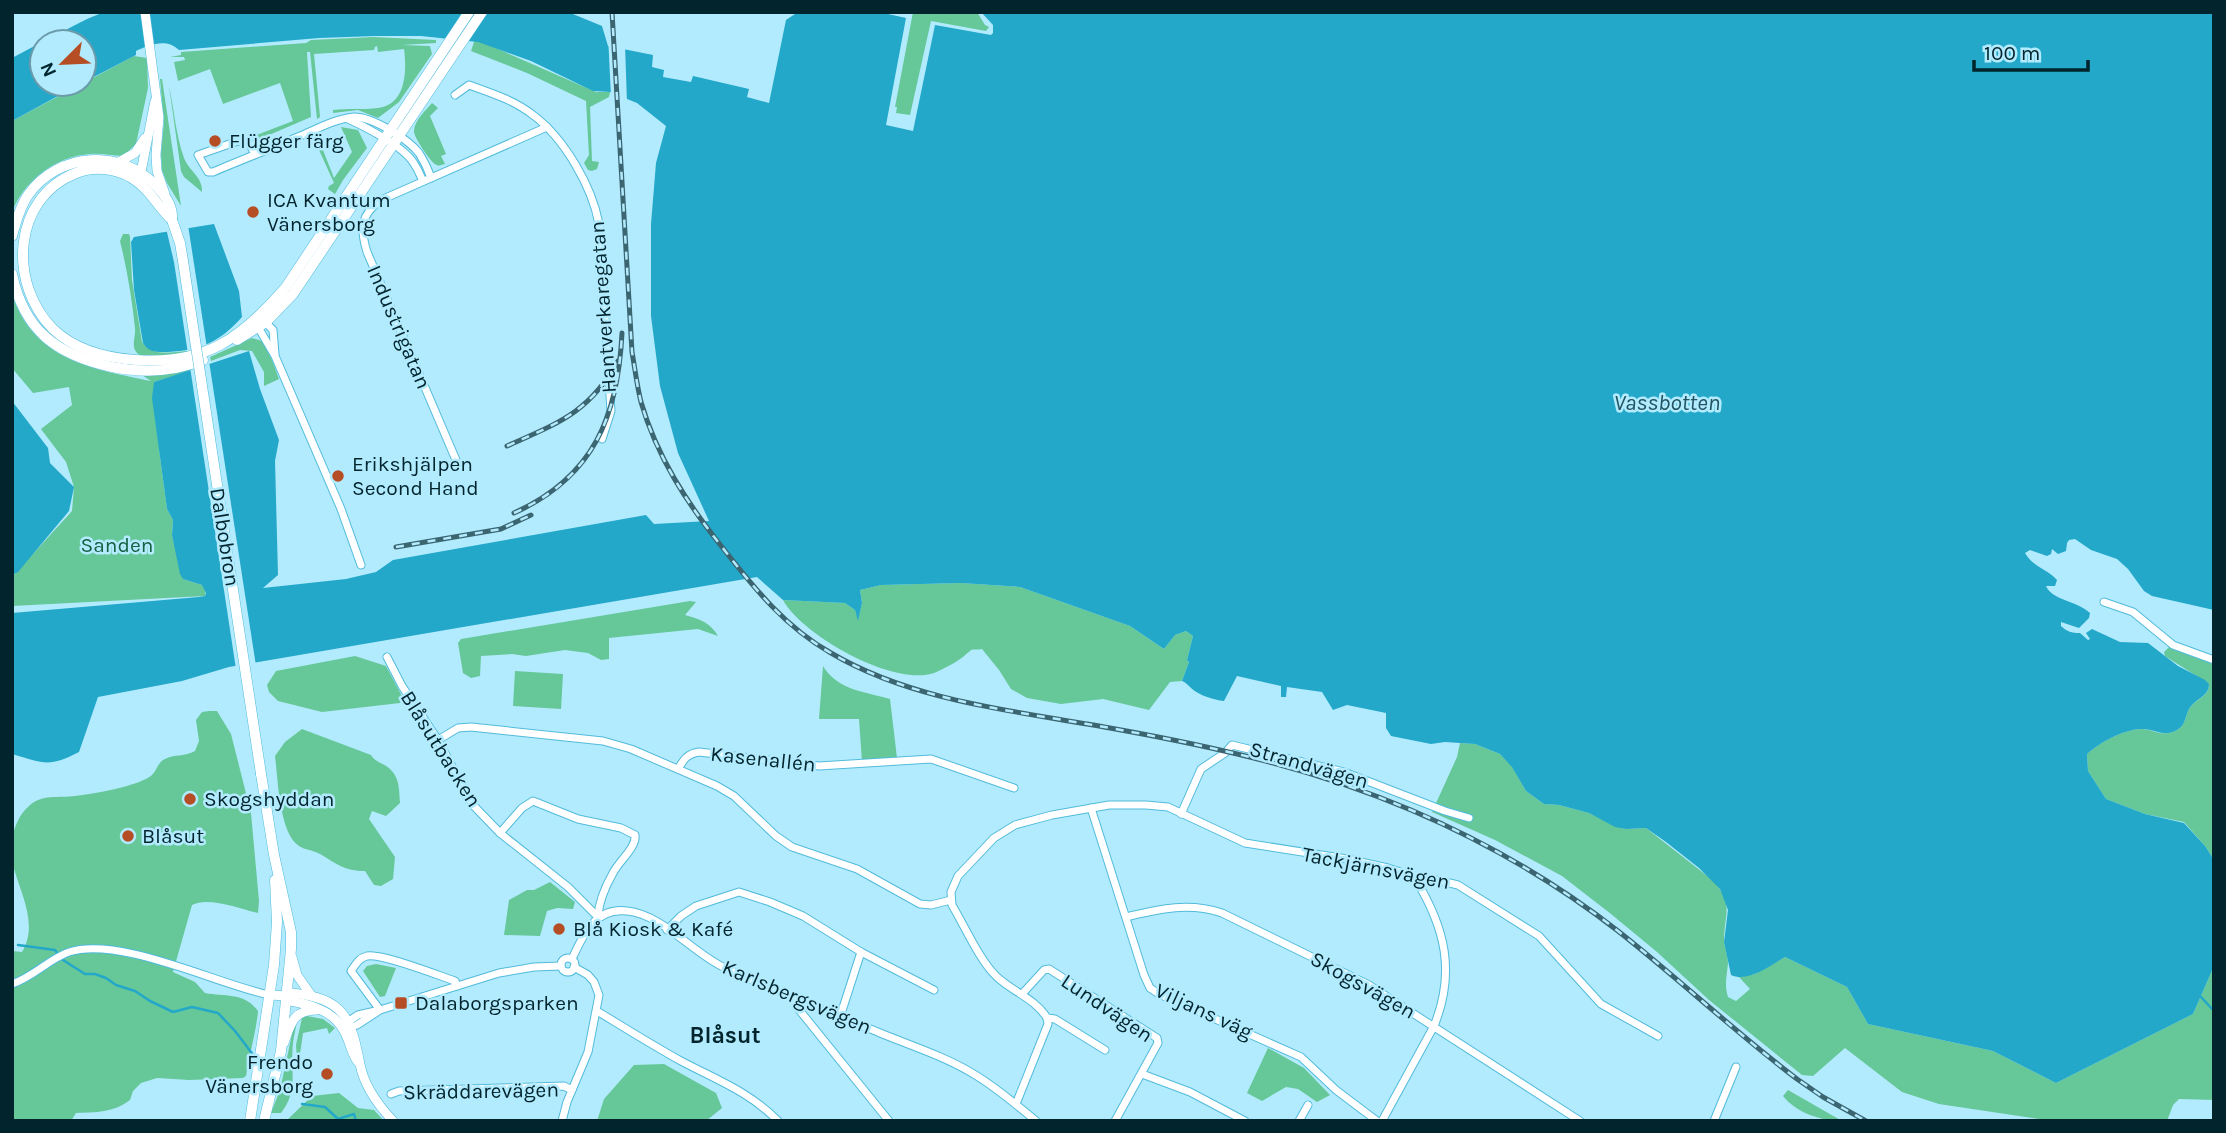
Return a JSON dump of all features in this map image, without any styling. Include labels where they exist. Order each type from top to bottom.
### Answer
[{"type":"main road","points":[[391,138],[469,12]]},
{"type":"main road","points":[[12,274],[26,314],[38,330],[69,354],[114,367],[145,371],[188,365],[213,355],[260,322],[482,12]]},
{"type":"main road","points":[[12,236],[20,208],[29,194],[40,181],[68,164],[86,160],[117,163],[141,173],[165,196]]},
{"type":"main road","points":[[172,220],[149,190],[130,177],[107,169],[82,170],[48,190],[34,209],[23,246],[27,285],[37,308],[53,329],[74,344],[97,354],[125,359],[175,360],[211,351],[260,322]]},
{"type":"main road","name":"Dalbobron","points":[[165,196],[173,210],[172,220],[180,243],[273,849],[291,932],[288,996],[281,1051],[264,1121]]},
{"type":"main road","name":"Dalbobron","points":[[250,1121],[274,965],[277,922],[273,849]]},
{"type":"street","points":[[145,12],[159,117],[157,170],[165,196]]},
{"type":"street","name":"Hantverkaregatan","points":[[455,95],[469,85],[507,99],[531,114],[547,127],[562,146],[584,181],[596,207],[611,411],[602,439]]},
{"type":"street","points":[[149,190],[141,173],[156,95]]},
{"type":"street","points":[[255,155],[249,143],[238,141],[198,155],[208,172],[213,172],[255,155],[337,120],[358,117],[367,119],[391,138],[415,164],[423,181]]},
{"type":"street","name":"Industrigatan","points":[[456,460],[367,252],[362,237],[362,225],[371,208],[381,200],[547,127]]},
{"type":"street","points":[[117,163],[135,153],[149,134]]},
{"type":"street","points":[[391,138],[419,153],[431,177]]},
{"type":"street","points":[[130,177],[149,168],[156,155]]},
{"type":"street","points":[[260,322],[341,509],[361,565]]},
{"type":"street","points":[[2104,602],[2133,612],[2173,645],[2214,660]]},
{"type":"street","name":"Blåsutbacken","points":[[387,657],[402,686],[438,740],[472,804],[500,833],[568,887],[598,917]]},
{"type":"street","name":"Kasenallén","points":[[438,740],[458,728],[471,727],[586,739],[631,749],[678,769],[691,753],[699,752],[819,766],[924,759],[948,764],[1014,788]]},
{"type":"street","name":"Strandvägen","points":[[1181,814],[1201,769],[1232,745],[1344,772],[1469,818]]},
{"type":"street","points":[[678,769],[734,796],[792,848],[858,869],[920,904],[931,905],[951,900],[989,968],[1047,1018],[1048,1024],[1016,1104]]},
{"type":"street","points":[[500,833],[522,808],[533,801],[578,819],[621,828],[635,835],[636,842],[617,866],[607,885],[599,904],[598,917],[583,937],[573,963]]},
{"type":"street","name":"Tackjärnsvägen","points":[[951,900],[951,892],[958,876],[1000,833],[1023,823],[1109,805],[1168,807],[1245,844],[1378,866],[1407,874],[1416,880],[1437,880],[1458,885],[1519,921],[1546,943],[1601,1004],[1658,1037]]},
{"type":"street","name":"Viljans väg","points":[[1091,808],[1147,985],[1154,991],[1301,1057],[1336,1090],[1380,1121]]},
{"type":"street","points":[[1380,1121],[1434,1026],[1447,981],[1446,955],[1438,927],[1416,880]]},
{"type":"street","points":[[667,930],[690,910],[739,892],[760,898],[817,924],[861,952],[934,990]]},
{"type":"street","name":"Skogsvägen","points":[[1126,917],[1181,906],[1200,907],[1222,913],[1349,974],[1580,1120]]},
{"type":"street","name":"Karlsbergsvägen","points":[[598,917],[626,910],[653,920],[720,965],[796,999],[950,1061],[976,1075],[1036,1121]]},
{"type":"street","points":[[12,984],[63,955],[84,949],[170,964],[269,995],[311,995],[336,1006],[348,1026],[355,1057],[360,1063],[368,1087],[393,1121]]},
{"type":"street","points":[[291,949],[297,975],[311,995]]},
{"type":"street","points":[[840,1017],[861,952]]},
{"type":"street","points":[[379,1011],[368,991],[351,971],[358,959],[365,956],[388,959],[455,981],[457,986]]},
{"type":"street","points":[[348,1026],[358,1015],[516,969],[561,966],[564,959],[589,975],[599,995],[585,1063],[572,1090],[562,1121]]},
{"type":"street","name":"Lundvägen","points":[[1022,994],[1044,970],[1049,969],[1157,1038],[1158,1043],[1115,1121]]},
{"type":"street","points":[[288,996],[291,1001],[323,1010],[348,1026]]},
{"type":"street","points":[[796,999],[796,1006],[889,1121]]},
{"type":"street","points":[[281,1051],[291,1022],[298,1014],[304,1010],[323,1010]]},
{"type":"street","points":[[597,1011],[753,1099],[778,1121]]},
{"type":"street","points":[[1047,1018],[1055,1019],[1105,1050]]},
{"type":"street","points":[[1714,1121],[1736,1067]]},
{"type":"street","points":[[1142,1074],[1190,1093],[1245,1121]]},
{"type":"street","name":"Skräddarevägen","points":[[391,1094],[400,1091],[528,1086],[564,1086],[572,1090]]},
{"type":"street","points":[[1299,1121],[1308,1105]]},
{"type":"green space","points":[[913,12],[977,12],[989,27],[986,31],[931,21],[910,115],[896,113],[895,107]]},
{"type":"green space","points":[[374,37],[436,40],[436,43],[402,45],[430,46],[432,54],[399,102],[378,118],[358,110],[333,113],[333,110],[378,108],[394,101],[403,86],[404,49],[378,52],[377,46],[374,50],[314,54],[320,117],[317,119],[310,52],[307,52],[311,117],[255,141],[252,138],[254,136],[293,121],[280,83],[223,104],[210,69],[178,81],[174,62],[185,60],[184,57],[170,57],[181,55],[181,52]]},
{"type":"green space","points":[[475,39],[596,92],[610,92],[609,97],[590,107],[592,161],[599,162],[597,169],[588,170],[584,163],[589,155],[586,101],[527,73],[471,51]]},
{"type":"green space","points":[[134,56],[147,58],[148,88],[136,144],[123,156],[90,154],[53,165],[42,172],[24,191],[12,213],[12,121],[55,98],[98,98],[98,75]]},
{"type":"green space","points":[[160,79],[181,206],[162,170],[164,122]]},
{"type":"green space","points":[[169,86],[181,150],[186,163],[200,182],[202,192],[184,177],[181,171]]},
{"type":"green space","points":[[432,103],[438,108],[430,116],[446,154],[441,156],[445,164],[440,166],[426,154],[414,131],[418,120]]},
{"type":"green space","points":[[341,127],[358,130],[367,148],[335,194],[328,189],[334,183],[314,139],[309,141],[309,138],[317,135],[334,178],[352,152]]},
{"type":"green space","points":[[123,234],[129,234],[130,237],[132,280],[142,342],[157,352],[187,351],[187,355],[148,357],[136,351],[132,306],[120,241]]},
{"type":"green space","name":"Sanden","points":[[12,294],[34,334],[67,358],[107,372],[151,381],[142,375],[189,367],[190,371],[154,382],[160,457],[167,509],[173,520],[172,535],[183,579],[202,585],[206,589],[205,596],[12,606],[12,577],[72,511],[74,487],[66,462],[41,429],[72,405],[69,387],[33,393],[12,368]]},
{"type":"green space","points":[[252,338],[262,341],[279,379],[264,386],[264,372],[252,351],[240,350],[211,361],[210,357]]},
{"type":"green space","points":[[961,583],[1020,587],[1130,626],[1164,649],[1175,635],[1186,631],[1193,636],[1187,660],[1189,662],[1182,681],[1170,682],[1149,710],[1103,699],[1061,704],[1027,698],[1011,689],[982,649],[971,650],[934,673],[917,675],[896,672],[850,655],[828,642],[793,614],[783,600],[845,603],[855,610],[858,619],[862,603],[860,590],[881,585]]},
{"type":"green space","points":[[696,602],[685,615],[708,624],[718,636],[698,629],[609,638],[609,659],[601,660],[588,653],[565,650],[526,656],[481,656],[480,676],[471,678],[463,673],[458,643],[461,639]]},
{"type":"green space","points":[[2170,646],[2214,663],[2214,860],[2184,822],[2145,814],[2106,799],[2088,771],[2087,754],[2099,745],[2119,734],[2134,730],[2167,733],[2177,730],[2183,725],[2190,707],[2206,693],[2209,684],[2165,656],[2164,652]]},
{"type":"green space","points":[[355,656],[386,666],[403,698],[400,703],[322,712],[278,701],[269,692],[267,685],[276,671]]},
{"type":"green space","points":[[823,666],[844,685],[890,699],[897,758],[862,762],[859,719],[819,719]]},
{"type":"green space","points":[[515,671],[563,674],[561,709],[513,706]]},
{"type":"green space","points":[[217,711],[231,734],[251,813],[258,913],[207,902],[192,905],[173,972],[195,982],[205,993],[241,998],[258,1011],[246,1076],[189,1080],[157,1078],[141,1083],[133,1091],[130,1100],[111,1110],[76,1113],[71,1121],[12,1121],[12,951],[22,952],[29,931],[27,909],[12,860],[12,839],[17,823],[25,809],[34,802],[50,797],[83,795],[127,786],[152,775],[165,759],[195,751],[199,741],[196,720],[202,712]]},
{"type":"green space","points":[[302,729],[371,755],[396,776],[400,803],[386,816],[372,811],[369,819],[395,857],[393,879],[381,886],[374,885],[365,871],[346,868],[299,846],[287,830],[275,756],[285,742]]},
{"type":"green space","points":[[1460,743],[1475,744],[1500,754],[1512,766],[1526,791],[1544,804],[1589,813],[1625,829],[1646,828],[1715,882],[1724,898],[1727,911],[1724,941],[1728,960],[1727,992],[1728,997],[1736,1001],[1750,989],[1739,977],[1755,974],[1785,957],[1847,987],[1868,1024],[1993,1051],[2056,1083],[2193,1014],[2214,966],[2214,1100],[2179,1099],[2173,1105],[2167,1121],[2052,1121],[1939,1104],[1902,1092],[1845,1048],[1813,1076],[1802,1075],[1709,1000],[1657,952],[1562,876],[1495,840],[1432,812],[1457,757]]},
{"type":"green space","points":[[550,882],[575,902],[573,909],[557,908],[547,911],[540,936],[504,935],[509,900]]},
{"type":"green space","points":[[376,964],[396,968],[385,996],[380,997],[363,971],[367,966]]},
{"type":"green space","points":[[307,1016],[323,1019],[335,1028],[329,1034],[327,1028],[303,1033],[297,1061],[296,1045],[302,1018]]},
{"type":"green space","points":[[297,1021],[290,1096],[281,1113],[271,1113],[280,1090]]},
{"type":"green space","points":[[1268,1048],[1304,1068],[1330,1095],[1317,1102],[1298,1089],[1286,1087],[1262,1101],[1247,1093]]},
{"type":"green space","points":[[664,1064],[716,1093],[722,1108],[706,1121],[597,1121],[604,1099],[634,1065]]},
{"type":"green space","points":[[1788,1090],[1842,1121],[1818,1118],[1795,1107],[1783,1096]]},
{"type":"green space","points":[[339,1093],[358,1108],[374,1110],[384,1121],[286,1121],[312,1096]]},
{"type":"water","name":"Vassbotten","points":[[104,12],[568,12],[602,26],[608,46],[653,55],[652,67],[664,70],[663,77],[691,82],[693,76],[749,89],[747,97],[769,103],[786,20],[798,12],[879,12],[906,18],[886,125],[913,131],[935,25],[991,35],[993,25],[981,12],[2214,12],[2214,610],[2152,596],[2144,591],[2117,559],[2091,550],[2075,539],[2069,540],[2066,551],[2058,554],[2052,549],[2047,556],[2030,550],[2025,553],[2032,562],[2057,580],[2055,586],[2046,586],[2049,591],[2090,613],[2089,618],[2079,628],[2061,622],[2061,626],[2066,630],[2080,633],[2088,640],[2090,639],[2086,633],[2092,629],[2120,642],[2148,643],[2178,666],[2209,684],[2206,693],[2190,707],[2183,725],[2177,730],[2162,733],[2146,729],[2119,734],[2087,754],[2088,771],[2106,799],[2145,814],[2184,823],[2214,860],[2214,966],[2193,1014],[2056,1083],[1993,1051],[1868,1024],[1847,987],[1785,957],[1752,975],[1731,975],[1724,942],[1728,910],[1720,889],[1699,868],[1646,828],[1615,827],[1589,813],[1544,804],[1526,791],[1512,767],[1500,754],[1475,744],[1431,744],[1391,736],[1386,728],[1386,713],[1347,705],[1333,710],[1322,692],[1287,687],[1286,697],[1281,697],[1281,686],[1237,676],[1224,701],[1206,697],[1182,681],[1189,662],[1187,660],[1193,636],[1186,631],[1175,635],[1164,649],[1130,626],[1020,587],[961,583],[881,585],[860,590],[862,603],[858,621],[855,610],[845,603],[783,600],[757,577],[229,667],[182,681],[98,697],[79,752],[53,762],[31,760],[12,754],[12,613],[205,596],[202,585],[183,579],[180,574],[172,535],[173,520],[167,509],[152,398],[154,382],[249,351],[279,440],[275,461],[278,575],[263,588],[346,579],[376,572],[393,560],[646,515],[654,524],[709,521],[678,453],[660,386],[651,316],[651,224],[656,163],[666,126],[637,103],[610,92],[593,91],[531,61],[478,42],[421,36],[319,38],[179,50],[169,44],[158,43],[136,51],[136,55],[98,75],[98,28],[69,28]]},
{"type":"water","points":[[28,49],[28,98],[54,98],[12,121],[12,58]]},
{"type":"water","points":[[214,224],[239,291],[242,317],[218,339],[200,347],[168,352],[151,350],[143,343],[134,290],[131,242],[134,237]]},
{"type":"water","points":[[12,401],[48,448],[50,463],[74,487],[69,511],[18,572],[12,575]]},
{"type":"pier","points":[[608,36],[611,43],[625,45],[627,103],[611,96]]},
{"type":"pier","points":[[188,225],[207,348],[188,354],[166,228]]},
{"type":"pier","points":[[209,361],[256,666],[236,669],[190,367]]},
{"type":"waterway","points":[[18,945],[55,950],[63,960],[85,974],[106,978],[173,1012],[192,1007],[218,1013],[254,1056]]},
{"type":"waterway","points":[[2201,997],[2214,1011]]},
{"type":"waterway","points":[[302,1104],[325,1107],[338,1119],[354,1114],[356,1121]]},
{"type":"railway","points":[[612,12],[632,352],[641,402],[655,442],[685,496],[746,577],[785,619],[814,643],[863,670],[931,694],[1003,710],[1149,735],[1263,760],[1374,795],[1438,822],[1518,864],[1594,913],[1797,1079],[1866,1121]]},
{"type":"railway","points":[[514,513],[564,481],[582,462],[596,441],[615,391],[622,333]]},
{"type":"railway","points":[[507,446],[557,423],[584,405],[607,379],[618,361]]},
{"type":"railway","points":[[396,547],[501,529],[531,515]]},
{"type":"place","name":"Flügger färg","points":[[215,141]]},
{"type":"place","name":"ICA Kvantum Vänersborg","points":[[253,212]]},
{"type":"place","name":"Erikshjälpen Second Hand","points":[[338,476]]},
{"type":"place","name":"Skogshyddan","points":[[190,799]]},
{"type":"place","name":"Blåsut","points":[[128,836]]},
{"type":"place","name":"Blå Kiosk & Kafé","points":[[559,929]]},
{"type":"place","name":"Dalaborgsparken","points":[[401,1003]]},
{"type":"place","name":"Frendo Vänersborg","points":[[327,1074]]},
{"type":"district","name":"Blåsut","points":[[725,1035]]}]
